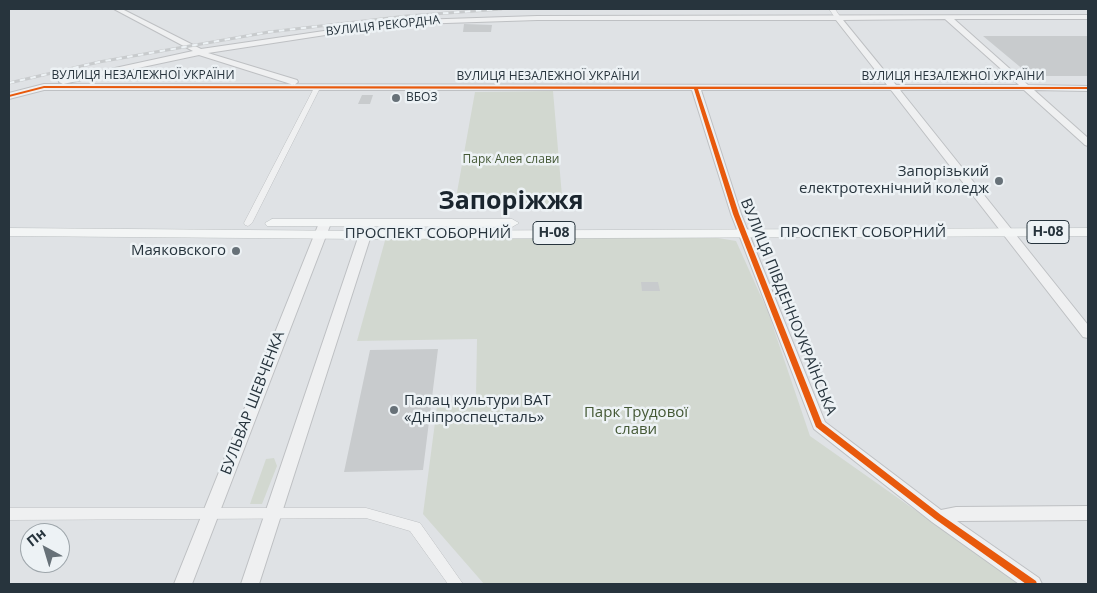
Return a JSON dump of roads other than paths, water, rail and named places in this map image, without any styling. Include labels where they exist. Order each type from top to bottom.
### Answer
[{"type":"main road","name":"ПРОСПЕКТ СОБОРНИЙ","points":[[9,232],[323,228],[742,229],[1003,227],[1088,222]]},
{"type":"main road","name":"ПРОСПЕКТ СОБОРНИЙ","points":[[9,223],[248,223],[323,228]]},
{"type":"main road","name":"ПРОСПЕКТ СОБОРНИЙ","points":[[1003,227],[1088,232]]},
{"type":"street","points":[[117,9],[177,38],[200,52],[276,78],[317,88],[248,223]]},
{"type":"street","points":[[832,9],[1088,334]]},
{"type":"street","points":[[1078,9],[1088,16]]},
{"type":"street","name":"ВУЛИЦЯ РЕКОРДНА","points":[[44,87],[200,52],[358,28],[458,19],[1088,16]]},
{"type":"street","points":[[948,18],[1088,143]]},
{"type":"street","name":"ВУЛИЦЯ НЕЗАЛЕЖНОЇ УКРАЇНИ","points":[[9,96],[44,87],[1088,88]]},
{"type":"street","name":"ВУЛИЦЯ ПІВДЕННОУКРАЇНСЬКА","points":[[696,88],[742,229],[819,425],[938,516],[1033,584]]},
{"type":"street","name":"БУЛЬВАР ШЕВЧЕНКА","points":[[183,584],[323,228]]},
{"type":"street","points":[[250,584],[367,229]]},
{"type":"street","points":[[9,514],[366,513],[415,527],[456,584]]},
{"type":"street","points":[[938,516],[956,514],[1088,513]]},
{"type":"railway","points":[[9,83],[99,62],[269,32],[407,16],[501,9]]},
{"type":"place","name":"ВБОЗ","points":[[396,98]]},
{"type":"place","name":"Запорізький електротехнічний коледж","points":[[999,181]]},
{"type":"place","name":"Маяковского","points":[[236,251]]},
{"type":"place","name":"Палац культури ВАТ «Дніпроспецсталь»","points":[[394,410]]},
{"type":"district","name":"Запоріжжя","points":[[511,202]]},
{"type":"park label","name":"Парк Алея слави","points":[[511,160]]},
{"type":"park label","name":"Парк Трудової слави","points":[[636,422]]}]
